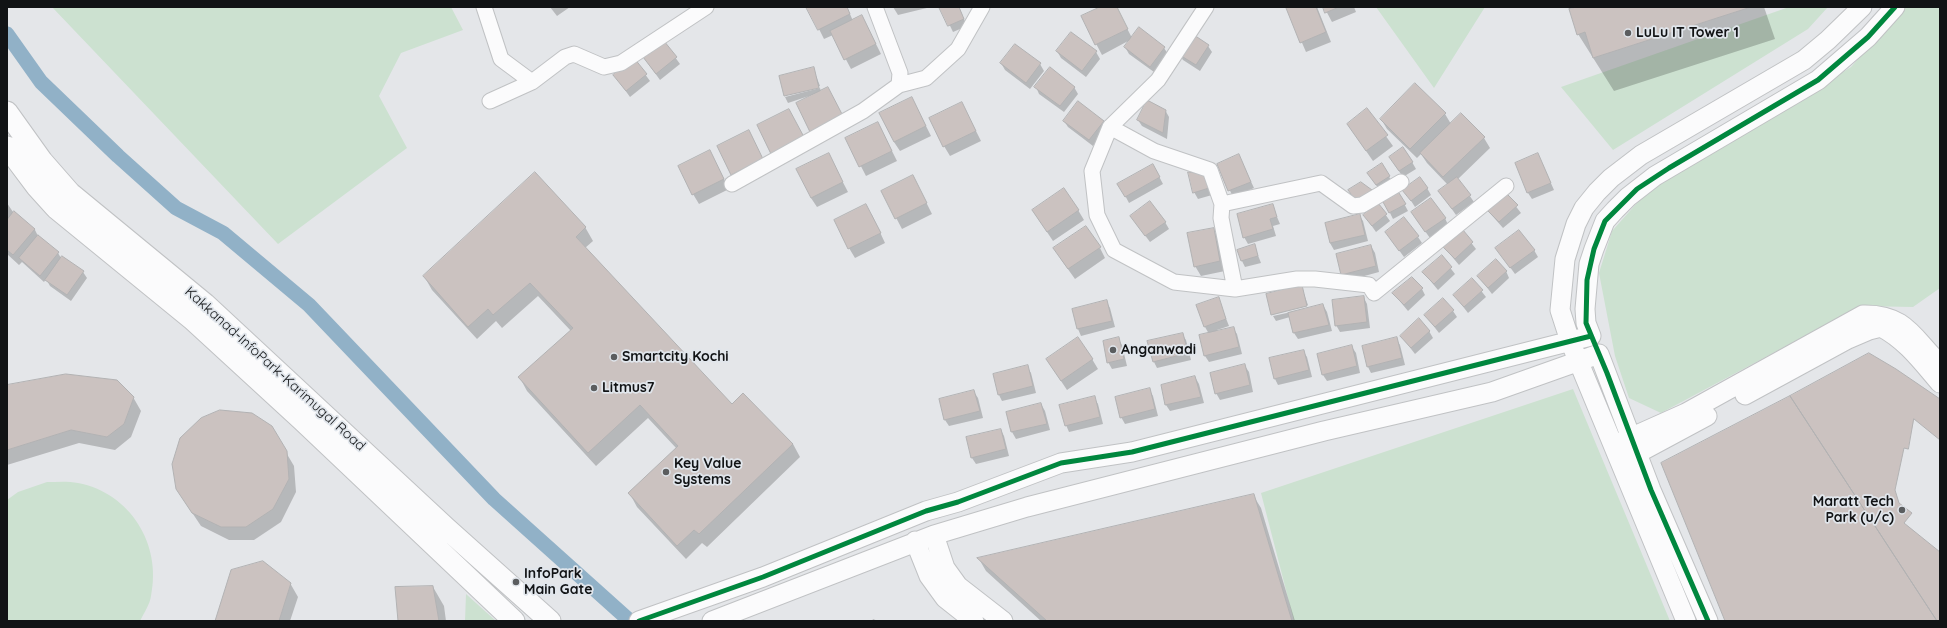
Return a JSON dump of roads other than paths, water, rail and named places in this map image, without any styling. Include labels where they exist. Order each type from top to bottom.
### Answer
[{"type":"main road","name":"Kakkanad-InfoPark-Karimugal Road","points":[[7,112],[45,166],[70,193],[205,304],[446,528],[550,621]]},
{"type":"main road","name":"Kakkanad-InfoPark-Karimugal Road","points":[[7,147],[37,187],[56,208],[192,319],[307,425],[514,621]]},
{"type":"street","points":[[484,7],[501,59],[532,82]]},
{"type":"street","points":[[490,100],[532,82],[565,57],[574,54],[604,67],[621,63],[706,7]]},
{"type":"street","points":[[875,7],[900,74],[899,85]]},
{"type":"street","points":[[732,184],[863,111],[899,85],[926,78],[958,49],[982,7]]},
{"type":"street","points":[[1206,7],[1158,80],[1110,127],[1092,171],[1097,215],[1114,250],[1174,282],[1234,289],[1298,279],[1315,279],[1369,285],[1374,293],[1506,186]]},
{"type":"street","points":[[1708,621],[1651,490],[1630,451],[1614,445],[1570,341],[1560,310],[1565,259],[1576,224],[1584,208],[1611,178],[1641,155],[1804,60],[1828,40],[1862,7]]},
{"type":"street","points":[[1686,621],[1600,354],[1586,323],[1585,309],[1589,264],[1602,227],[1615,210],[1632,193],[1655,176],[1818,80],[1863,41],[1895,7]]},
{"type":"street","points":[[1110,127],[1154,151],[1210,170],[1222,204],[1221,218],[1234,289]]},
{"type":"street","points":[[1222,204],[1321,183],[1353,206],[1362,205],[1401,182]]},
{"type":"street","points":[[1630,451],[1686,413],[1863,315],[1906,326],[1940,364]]},
{"type":"street","points":[[1883,321],[1894,334],[1910,348],[1940,383]]},
{"type":"street","points":[[639,621],[763,577],[926,511],[958,502],[1062,464],[1132,452],[1591,336]]},
{"type":"street","points":[[712,621],[915,541],[934,535],[1034,505],[1316,433],[1492,392],[1600,354]]},
{"type":"street","points":[[934,535],[945,568],[958,586],[1003,621]]},
{"type":"street","points":[[915,541],[929,576],[933,582],[945,598],[974,621]]},
{"type":"waterway","points":[[7,34],[41,82],[118,156],[176,208],[223,233],[309,305],[494,499],[630,621]]},
{"type":"place","name":"LuLu IT Tower 1","points":[[1628,33]]},
{"type":"place","name":"Anganwadi","points":[[1113,350]]},
{"type":"place","name":"Smartcity Kochi","points":[[614,357]]},
{"type":"place","name":"Litmus7","points":[[594,388]]},
{"type":"place","name":"Key Value Systems","points":[[666,472]]},
{"type":"place","name":"Maratt Tech Park (u/c)","points":[[1902,510]]},
{"type":"place","name":"InfoPark Main Gate","points":[[516,582]]}]
